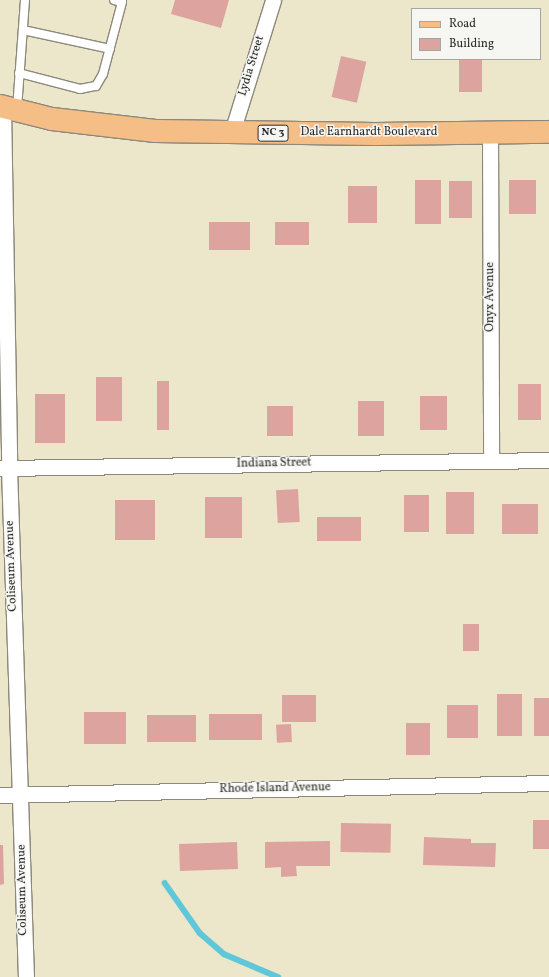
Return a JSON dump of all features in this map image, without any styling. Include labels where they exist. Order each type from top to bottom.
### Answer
[{"type":"main road","name":"Dale Earnhardt Boulevard","points":[[6,108],[93,126],[232,132],[549,132]]},
{"type":"street","name":"Lydia Street","points":[[232,132],[273,0]]},
{"type":"street","name":"Coliseum Avenue","points":[[6,108],[3,355],[4,468],[21,794],[26,977]]},
{"type":"street","name":"Onyx Avenue","points":[[490,133],[491,460]]},
{"type":"street","name":"Indiana Street","points":[[4,468],[549,460]]},
{"type":"street","name":"Rhode Island Avenue","points":[[0,795],[549,783]]},
{"type":"lane","points":[[6,108],[19,73],[25,0]]},
{"type":"lane","points":[[19,73],[80,89],[96,86],[103,74],[123,1],[114,0]]},
{"type":"lane","points":[[23,30],[110,49]]},
{"type":"building","points":[[175,0],[229,0],[221,28],[171,14]]},
{"type":"building","points":[[341,56],[366,62],[357,103],[332,97]]},
{"type":"building","points":[[459,60],[482,60],[482,92],[459,92]]},
{"type":"building","points":[[415,180],[441,180],[441,224],[415,224]]},
{"type":"building","points":[[509,180],[536,180],[536,214],[509,214]]},
{"type":"building","points":[[449,181],[472,181],[472,218],[449,218]]},
{"type":"building","points":[[348,186],[377,186],[377,223],[348,223]]},
{"type":"building","points":[[209,222],[250,222],[250,250],[209,250]]},
{"type":"building","points":[[275,222],[309,222],[309,245],[275,245]]},
{"type":"building","points":[[96,377],[122,377],[122,421],[96,421]]},
{"type":"building","points":[[157,381],[169,381],[169,430],[157,430]]},
{"type":"building","points":[[518,384],[541,384],[541,420],[518,420]]},
{"type":"building","points":[[35,394],[65,394],[65,443],[35,443]]},
{"type":"building","points":[[420,396],[447,396],[447,430],[420,430]]},
{"type":"building","points":[[358,401],[384,401],[384,436],[358,436]]},
{"type":"building","points":[[267,406],[293,406],[293,436],[267,436]]},
{"type":"building","points":[[298,489],[300,522],[278,523],[276,490]]},
{"type":"building","points":[[446,492],[474,492],[474,534],[446,534]]},
{"type":"building","points":[[404,495],[429,495],[429,532],[404,532]]},
{"type":"building","points":[[205,497],[242,497],[242,538],[205,538]]},
{"type":"building","points":[[115,500],[155,500],[155,540],[115,540]]},
{"type":"building","points":[[502,504],[538,504],[538,534],[502,534]]},
{"type":"building","points":[[317,517],[361,517],[361,541],[317,541]]},
{"type":"building","points":[[463,624],[479,624],[479,651],[463,651]]},
{"type":"building","points":[[497,694],[522,694],[522,736],[497,736]]},
{"type":"building","points":[[282,695],[316,695],[316,722],[282,722]]},
{"type":"building","points":[[534,698],[549,698],[549,736],[534,736]]},
{"type":"building","points":[[447,705],[478,705],[478,738],[447,738]]},
{"type":"building","points":[[84,712],[126,712],[126,744],[84,744]]},
{"type":"building","points":[[209,714],[262,714],[262,740],[209,740]]},
{"type":"building","points":[[147,715],[196,715],[196,742],[147,742]]},
{"type":"building","points":[[406,723],[430,723],[430,755],[406,755]]},
{"type":"building","points":[[291,724],[292,742],[277,743],[276,725]]},
{"type":"building","points":[[533,820],[549,820],[549,849],[533,849]]},
{"type":"building","points":[[341,823],[391,824],[390,853],[340,852]]},
{"type":"building","points":[[424,837],[471,839],[471,843],[496,843],[495,867],[423,865]]},
{"type":"building","points":[[330,841],[330,866],[296,866],[297,876],[281,877],[281,867],[265,868],[265,842]]},
{"type":"building","points":[[237,842],[238,869],[180,871],[179,844]]},
{"type":"building","points":[[0,845],[3,845],[4,884],[0,885]]},
{"type":"waterway","points":[[165,883],[200,933],[224,954],[278,977]]}]
